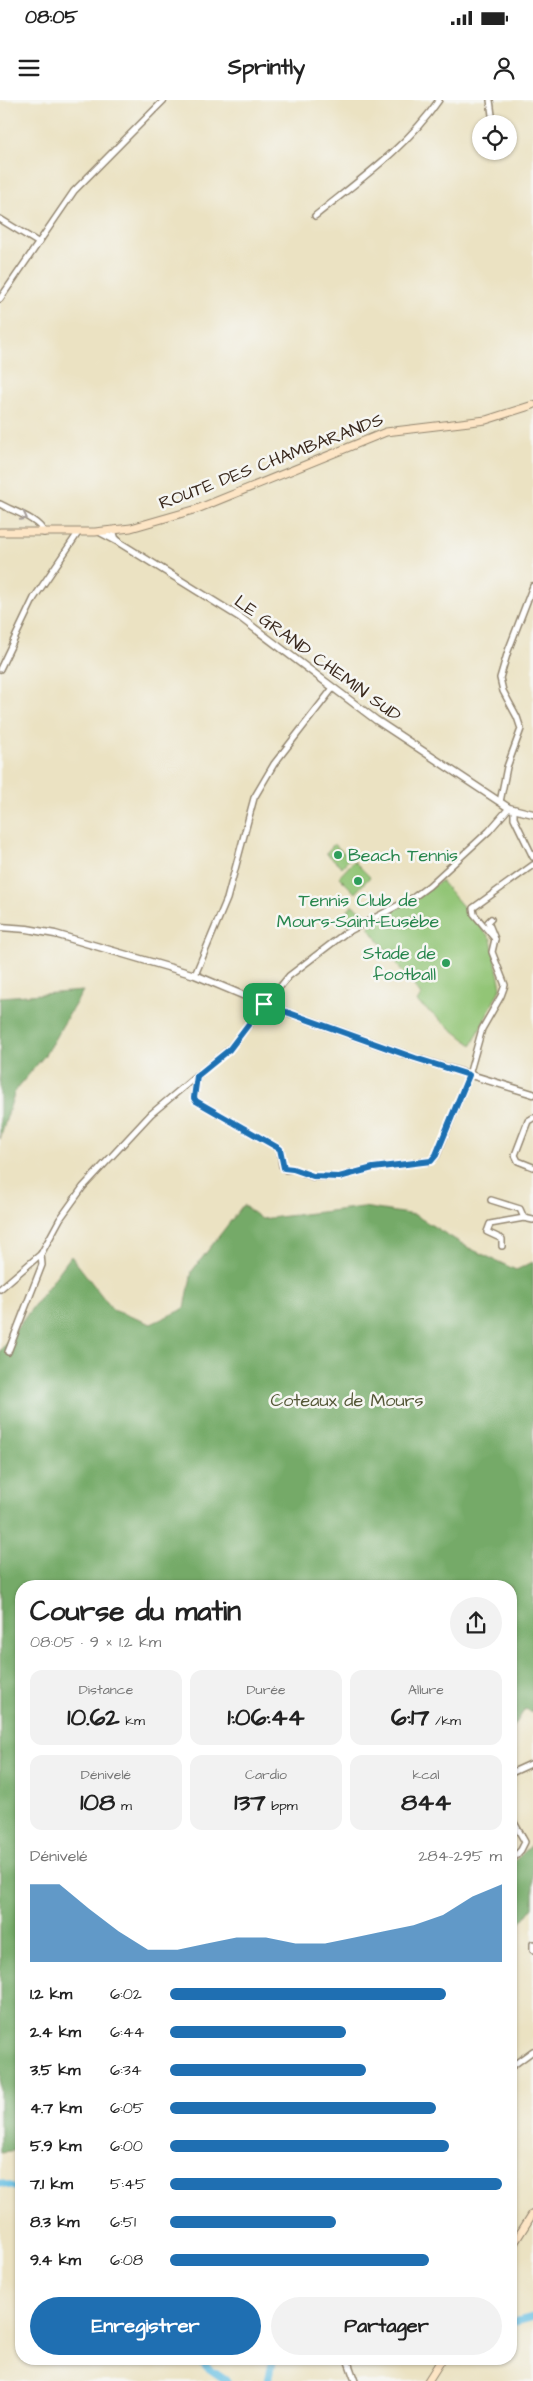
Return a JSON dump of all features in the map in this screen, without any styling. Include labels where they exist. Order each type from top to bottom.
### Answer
[{"type":"main road","name":"ROUTE DES CHAMBARANDS","points":[[0,532],[100,532],[154,522],[197,509],[386,432],[486,420],[533,405]]},
{"type":"main road","points":[[517,2239],[533,2214]]},
{"type":"main road","points":[[428,2381],[438,2365]]},
{"type":"street","points":[[0,299],[74,191],[164,100]]},
{"type":"street","points":[[315,216],[377,166],[426,119],[439,100]]},
{"type":"street","points":[[490,100],[492,115]]},
{"type":"street","points":[[0,219],[39,242]]},
{"type":"street","points":[[0,504],[37,523],[44,532]]},
{"type":"street","name":"LE GRAND CHEMIN SUD","points":[[113,531],[115,538],[120,543],[241,618],[376,720],[498,801],[514,809],[533,814]]},
{"type":"street","points":[[100,532],[120,543]]},
{"type":"street","points":[[0,669],[34,598],[78,533]]},
{"type":"street","points":[[498,801],[507,767],[521,729],[517,717],[503,691],[500,678],[508,651],[533,586]]},
{"type":"street","points":[[195,975],[227,899],[254,798],[274,764],[333,688]]},
{"type":"street","points":[[514,809],[516,824],[533,857]]},
{"type":"street","points":[[0,1288],[41,1254],[60,1218],[83,1187],[151,1114],[229,1050],[264,1004],[297,968],[344,934],[429,886],[514,809]]},
{"type":"street","points":[[495,939],[474,914],[473,908],[533,865]]},
{"type":"street","points":[[197,1076],[194,1098],[196,1101],[280,1149],[284,1168],[313,1176],[339,1177],[373,1168],[431,1161],[436,1155],[469,1075],[482,1029],[501,996],[504,985],[492,952],[495,939],[488,922],[491,919]]},
{"type":"street","points":[[0,927],[55,934],[195,975],[264,1004],[415,1058],[533,1094]]},
{"type":"street","points":[[533,1118],[528,1121],[515,1155],[515,1159],[533,1167]]},
{"type":"street","points":[[491,1200],[520,1209],[524,1218]]},
{"type":"street","points":[[502,1246],[502,1239],[487,1232],[490,1224],[524,1218],[533,1220]]},
{"type":"street","points":[[8,1352],[42,1265],[41,1254]]},
{"type":"street","points":[[517,1770],[533,1763]]},
{"type":"street","points":[[517,1828],[525,1842],[517,1853]]},
{"type":"street","points":[[533,1944],[533,1950]]},
{"type":"street","points":[[517,2062],[533,2051]]},
{"type":"street","points":[[349,2365],[355,2381]]},
{"type":"green space","name":"Beach Tennis","points":[[334,844],[350,858],[342,867],[326,853]]},
{"type":"green space","points":[[354,861],[370,877],[355,893],[339,877]]},
{"type":"green space","name":"Stade de football","points":[[441,881],[491,939],[501,987],[472,1045],[417,1002],[421,995],[368,927]]},
{"type":"green space","points":[[352,905],[368,915],[350,926],[340,919]]},
{"type":"green space","points":[[83,991],[45,1055],[15,1091],[0,1139],[0,997]]},
{"type":"green space","name":"Coteaux de Mours","points":[[243,1205],[261,1219],[363,1207],[415,1215],[469,1248],[516,1270],[533,1262],[533,1712],[525,1709],[517,1722],[517,1580],[15,1580],[15,2151],[0,2152],[0,1351],[71,1256],[113,1310],[151,1324],[185,1308],[192,1271]]},
{"type":"green space","points":[[533,1844],[533,1907],[517,1927],[517,1859]]},
{"type":"waterway","points":[[0,2183],[15,2187]]},
{"type":"waterway","points":[[517,2321],[533,2317]]},
{"type":"waterway","points":[[204,2365],[227,2381]]},
{"type":"waterway","points":[[268,2381],[272,2365]]},
{"type":"waterway","points":[[269,2372],[271,2381]]},
{"type":"place","name":"Beach Tennis","points":[[338,855]]},
{"type":"place","name":"Tennis Club de Mours-Saint-Eusèbe","points":[[358,881]]},
{"type":"place","name":"Stade de football","points":[[446,963]]},
{"type":"route","points":[[264,1004],[415,1058],[469,1075],[436,1155],[431,1161],[373,1168],[339,1177],[313,1176],[293,1169],[286,1170],[282,1166],[280,1149],[196,1101],[194,1098],[197,1076],[229,1050],[264,1004]]}]
